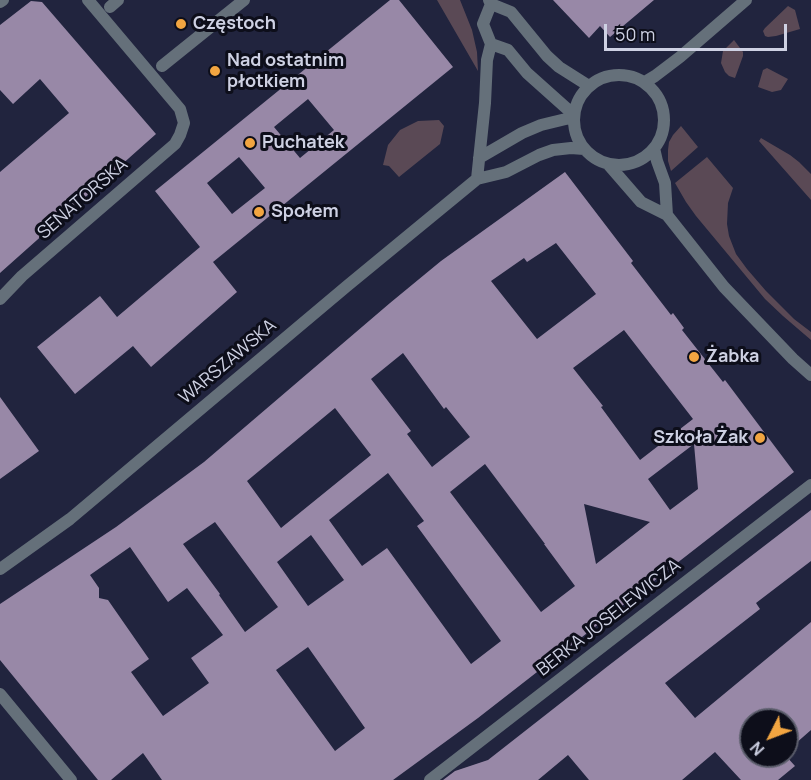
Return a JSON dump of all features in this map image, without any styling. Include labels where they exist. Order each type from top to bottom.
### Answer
[{"type":"street","name":"SENATORSKA","points":[[3,290],[175,144],[184,123],[180,109],[88,0]]},
{"type":"street","points":[[162,66],[244,0]]},
{"type":"street","points":[[645,82],[680,57],[746,0]]},
{"type":"street","points":[[477,179],[487,60],[491,44],[483,24],[490,2],[511,12],[547,56],[559,67],[589,86]]},
{"type":"street","points":[[491,44],[508,50],[527,73],[574,116]]},
{"type":"street","points":[[616,74],[631,76],[645,82],[655,93],[662,106],[664,121],[661,135],[654,148],[644,157],[621,165],[608,164],[595,158],[584,149],[574,128],[578,99],[589,86],[602,78],[616,74]]},
{"type":"street","points":[[479,158],[522,133],[574,116]]},
{"type":"street","points":[[654,148],[665,183],[667,215]]},
{"type":"street","name":"WARSZAWSKA","points":[[0,569],[70,519],[477,179],[506,172],[553,150],[584,149]]},
{"type":"street","points":[[608,164],[641,202],[667,215],[724,287],[811,375]]},
{"type":"street","name":"BERKA JOSELEWICZA","points":[[430,780],[811,485]]},
{"type":"street","points":[[0,694],[71,780]]},
{"type":"shaded area","points":[[437,0],[460,0],[472,30],[478,71]]},
{"type":"shaded area","points":[[788,6],[795,10],[800,29],[776,36],[765,36],[763,31],[765,28]]},
{"type":"shaded area","points":[[734,40],[743,52],[735,78],[725,72],[721,63],[723,51]]},
{"type":"shaded area","points":[[767,68],[788,79],[781,90],[772,92],[758,87],[763,70]]},
{"type":"shaded area","points":[[439,120],[444,126],[440,144],[399,177],[389,166],[383,165],[388,145],[400,130],[418,121]]},
{"type":"shaded area","points":[[681,126],[698,147],[671,171],[668,161],[669,142]]},
{"type":"shaded area","points":[[761,138],[790,155],[811,174],[811,200],[759,141]]},
{"type":"shaded area","points":[[707,157],[733,188],[728,203],[727,224],[736,254],[766,291],[794,319],[811,332],[811,340],[765,299],[696,216],[675,183]]},
{"type":"building","name":"Puchatek","points":[[390,0],[399,0],[453,67],[213,262],[237,292],[151,367],[133,346],[75,394],[37,347],[100,296],[117,317],[200,247],[155,191]],"holes":[[[308,99],[334,130],[300,158],[274,127]],[[239,157],[265,188],[232,214],[207,183]]]},
{"type":"building","points":[[553,0],[654,0],[610,37],[600,26],[589,38]]},
{"type":"building","points":[[31,1],[42,2],[156,134],[0,273],[0,172],[69,113],[40,79],[13,104],[0,90],[0,25]]},
{"type":"building","points":[[565,172],[633,261],[631,263],[671,315],[673,313],[684,328],[682,330],[723,382],[725,380],[794,472],[478,718],[393,780],[162,780],[143,753],[111,780],[98,780],[0,660],[0,604],[116,527],[204,462],[441,261]],"holes":[[[556,243],[596,294],[537,339],[491,281],[524,258],[527,262]],[[624,330],[693,419],[640,460],[601,407],[603,406],[573,368]],[[403,353],[444,409],[446,407],[470,437],[432,467],[407,434],[411,431],[371,379]],[[335,408],[371,455],[281,528],[247,481]],[[694,444],[698,489],[670,510],[648,479]],[[485,464],[575,586],[541,612],[450,492]],[[388,473],[424,521],[417,526],[501,641],[471,664],[387,548],[362,566],[329,520]],[[584,504],[650,522],[596,564]],[[215,522],[278,607],[245,632],[183,544]],[[311,535],[344,580],[308,606],[277,562]],[[130,547],[168,602],[187,588],[223,635],[191,658],[209,683],[163,716],[131,672],[149,659],[108,600],[99,598],[99,588],[90,575]],[[308,647],[365,728],[335,751],[276,670]]]},
{"type":"building","points":[[0,397],[39,451],[0,479]]},
{"type":"building","points":[[811,510],[811,561],[756,603],[760,609],[665,683],[695,718],[811,622],[811,730],[799,740],[799,708],[739,708],[739,768],[793,768],[778,780],[741,780],[715,752],[682,780],[589,780],[568,755],[538,780],[443,780],[455,771],[488,760]]},
{"type":"place","name":"Częstoch","points":[[181,24]]},
{"type":"place","name":"Nad ostatnim płotkiem","points":[[215,71]]},
{"type":"place","name":"Puchatek","points":[[250,143]]},
{"type":"place","name":"Społem","points":[[259,212]]},
{"type":"place","name":"Żabka","points":[[694,357]]},
{"type":"place","name":"Szkoła Żak","points":[[760,438]]}]
